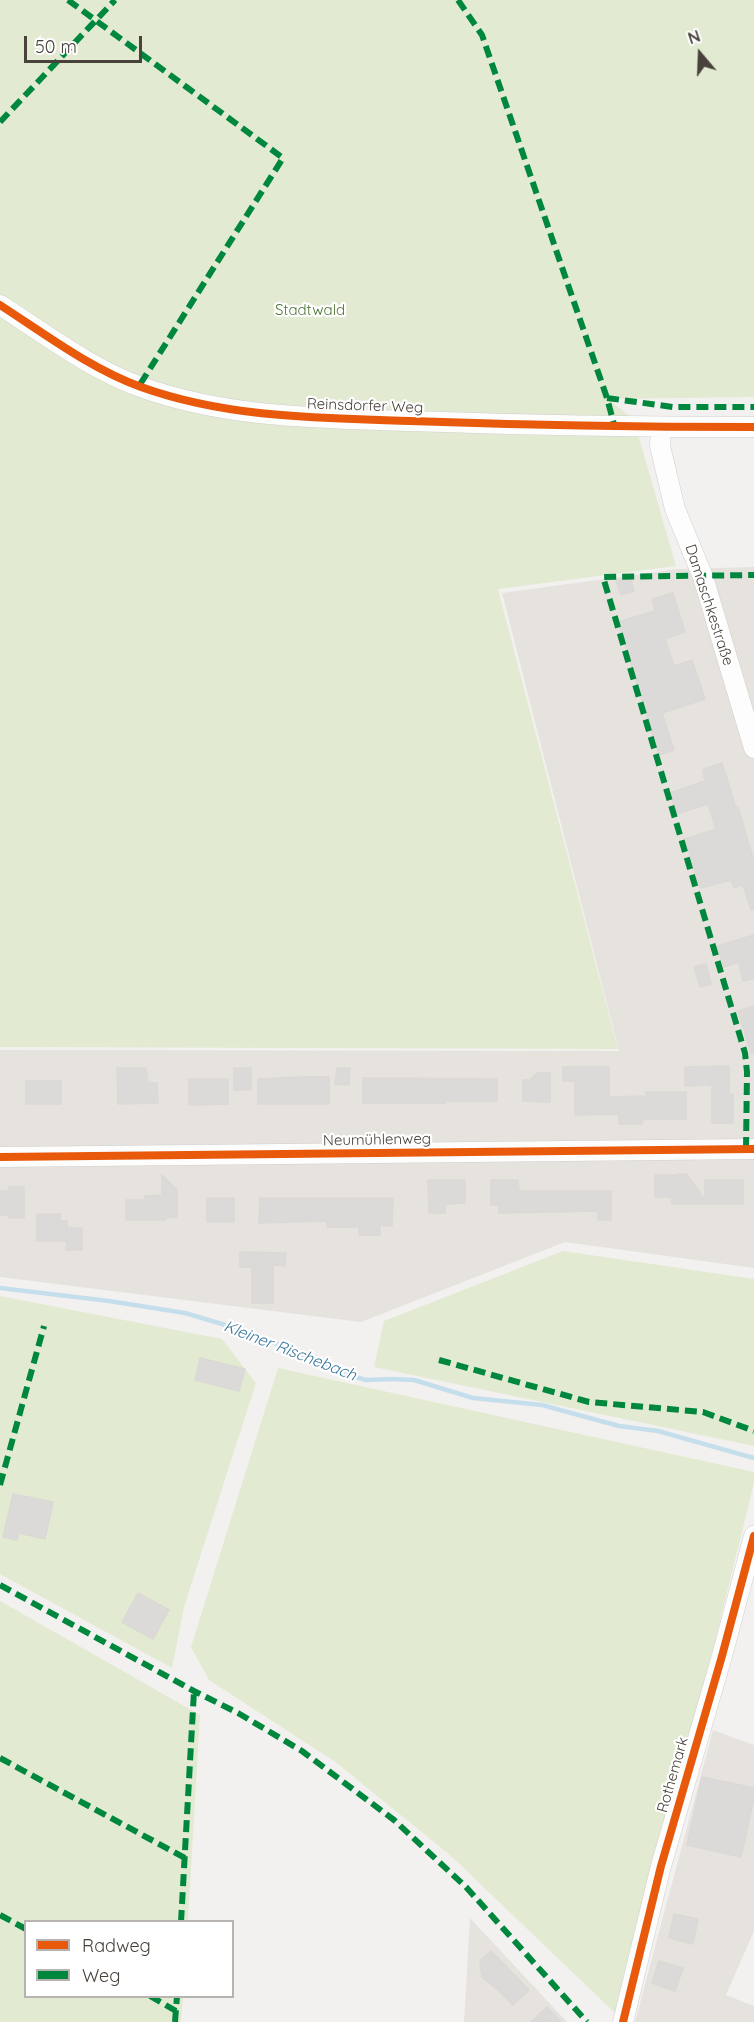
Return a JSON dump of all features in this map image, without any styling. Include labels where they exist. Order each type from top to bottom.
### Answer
[{"type":"street","name":"Reinsdorfer Weg","points":[[0,305],[117,376],[166,395],[228,409],[308,417],[575,427],[754,427]]},
{"type":"street","name":"Damaschkestraße","points":[[661,427],[660,446],[675,509],[703,577],[754,748]]},
{"type":"street","name":"Neumühlenweg","points":[[0,1157],[754,1149]]},
{"type":"street","name":"Rothemark","points":[[622,2022],[661,1866],[754,1536]]},
{"type":"shaded area","points":[[754,567],[754,1268],[565,1242],[361,1322],[0,1277],[0,1050],[619,1051],[502,593],[678,569]]},
{"type":"shaded area","points":[[713,1730],[754,1745],[754,1931],[726,1995],[754,2006],[754,2022],[635,2022]]},
{"type":"shaded area","points":[[470,1918],[567,2022],[464,2022]]},
{"type":"green space","name":"Stadtwald","points":[[0,0],[754,0],[754,397],[608,399],[634,420],[676,566],[498,589],[618,1049],[0,1047]]},
{"type":"green space","points":[[563,1251],[754,1279],[754,1446],[374,1367],[384,1321]]},
{"type":"green space","points":[[0,1296],[222,1339],[256,1383],[184,1607],[172,1668],[0,1574]]},
{"type":"green space","points":[[278,1368],[754,1472],[754,1483],[715,1641],[615,2013],[450,1855],[334,1761],[209,1680],[191,1647]]},
{"type":"green space","points":[[0,1601],[200,1715],[188,1920],[24,1920],[24,1998],[183,1998],[181,2022],[0,2022]]},
{"type":"building","points":[[616,580],[631,580],[634,591],[621,595]]},
{"type":"building","points":[[673,593],[685,632],[665,639],[674,666],[692,660],[705,699],[662,713],[674,750],[659,755],[618,622],[655,611],[652,599]]},
{"type":"building","points":[[722,763],[754,862],[754,909],[751,910],[743,885],[734,888],[731,880],[700,888],[685,839],[716,829],[708,804],[677,814],[670,793],[705,781],[704,769]]},
{"type":"building","points":[[754,935],[754,979],[743,981],[739,962],[724,967],[717,946]]},
{"type":"building","points":[[706,964],[711,984],[700,987],[694,967]]},
{"type":"building","points":[[754,1006],[754,1052],[751,1053],[738,1011]]},
{"type":"building","points":[[729,1066],[729,1094],[733,1094],[733,1123],[712,1123],[712,1085],[685,1086],[685,1067]]},
{"type":"building","points":[[563,1067],[609,1067],[609,1097],[646,1096],[646,1092],[686,1092],[686,1119],[643,1119],[642,1124],[619,1124],[619,1114],[575,1115],[575,1081],[563,1081]]},
{"type":"building","points":[[117,1068],[146,1068],[148,1083],[157,1083],[158,1103],[118,1104]]},
{"type":"building","points":[[234,1068],[251,1068],[251,1090],[234,1090]]},
{"type":"building","points":[[337,1068],[350,1068],[349,1085],[335,1084]]},
{"type":"building","points":[[537,1073],[550,1073],[550,1102],[523,1101],[523,1080],[530,1080]]},
{"type":"building","points":[[329,1077],[329,1104],[258,1104],[258,1079]]},
{"type":"building","points":[[363,1078],[497,1079],[497,1101],[363,1103]]},
{"type":"building","points":[[189,1079],[228,1079],[228,1104],[189,1105]]},
{"type":"building","points":[[26,1081],[61,1081],[61,1104],[26,1104]]},
{"type":"building","points":[[686,1174],[705,1200],[705,1180],[743,1180],[743,1204],[672,1204],[672,1197],[655,1197],[655,1175]]},
{"type":"building","points":[[162,1175],[177,1190],[177,1217],[165,1218],[165,1220],[126,1220],[126,1200],[145,1200],[145,1196],[162,1195]]},
{"type":"building","points":[[428,1180],[465,1180],[465,1203],[445,1204],[445,1213],[429,1213]]},
{"type":"building","points":[[491,1180],[518,1180],[519,1191],[611,1191],[611,1220],[598,1220],[598,1211],[499,1213],[499,1205],[491,1205]]},
{"type":"building","points":[[9,1187],[24,1187],[24,1218],[9,1218],[9,1215],[0,1215],[0,1191],[9,1191]]},
{"type":"building","points":[[207,1198],[234,1198],[234,1222],[207,1222]]},
{"type":"building","points":[[260,1198],[393,1198],[392,1226],[380,1225],[380,1235],[359,1235],[359,1227],[327,1227],[327,1221],[259,1223]]},
{"type":"building","points":[[37,1214],[60,1214],[60,1221],[67,1221],[67,1228],[82,1228],[82,1250],[66,1250],[67,1241],[37,1241]]},
{"type":"building","points":[[240,1252],[286,1253],[285,1266],[273,1265],[273,1303],[252,1303],[252,1267],[240,1267]]},
{"type":"building","points":[[200,1358],[245,1369],[239,1391],[195,1380]]},
{"type":"building","points":[[13,1494],[53,1502],[45,1539],[19,1533],[17,1540],[3,1537]]},
{"type":"building","points":[[138,1593],[169,1610],[153,1639],[122,1622]]},
{"type":"building","points":[[702,1777],[754,1788],[754,1798],[741,1857],[687,1845]]},
{"type":"building","points":[[674,1914],[698,1919],[693,1944],[669,1938]]},
{"type":"building","points":[[491,1951],[529,1990],[513,2005],[482,1977],[480,1961]]},
{"type":"building","points":[[659,1961],[683,1968],[675,1991],[652,1983]]},
{"type":"building","points":[[547,2007],[561,2022],[531,2022]]},
{"type":"waterway","name":"Kleiner Rischebach","points":[[0,1288],[185,1313],[232,1327],[300,1353],[335,1371],[366,1380],[414,1380],[473,1398],[542,1405],[619,1426],[658,1431],[754,1458]]},
{"type":"marked path","points":[[68,0],[283,158],[139,386]]},
{"type":"marked path","points":[[0,122],[115,0]]},
{"type":"marked path","points":[[458,0],[482,35],[607,398],[615,428]]},
{"type":"marked path","points":[[607,398],[673,407],[754,407]]},
{"type":"marked path","points":[[746,1149],[747,1072],[745,1053],[603,577],[754,575]]},
{"type":"marked path","points":[[0,1485],[44,1326]]},
{"type":"marked path","points":[[439,1360],[589,1402],[703,1412],[754,1431]]},
{"type":"marked path","points":[[0,1585],[238,1713],[302,1751],[394,1820],[466,1887],[587,2022]]},
{"type":"marked path","points":[[181,1920],[194,1691]]},
{"type":"marked path","points":[[0,1758],[185,1858]]},
{"type":"marked path","points":[[0,1915],[24,1928]]},
{"type":"marked path","points":[[153,1998],[176,2011]]},
{"type":"marked path","points":[[175,2022],[177,1998]]},
{"type":"cycle path","points":[[0,305],[69,350],[122,379],[174,397],[240,411],[308,417],[453,422],[582,426],[754,427]]},
{"type":"cycle path","points":[[0,1157],[754,1149]]},
{"type":"cycle path","points":[[623,2022],[661,1866],[754,1536]]}]
